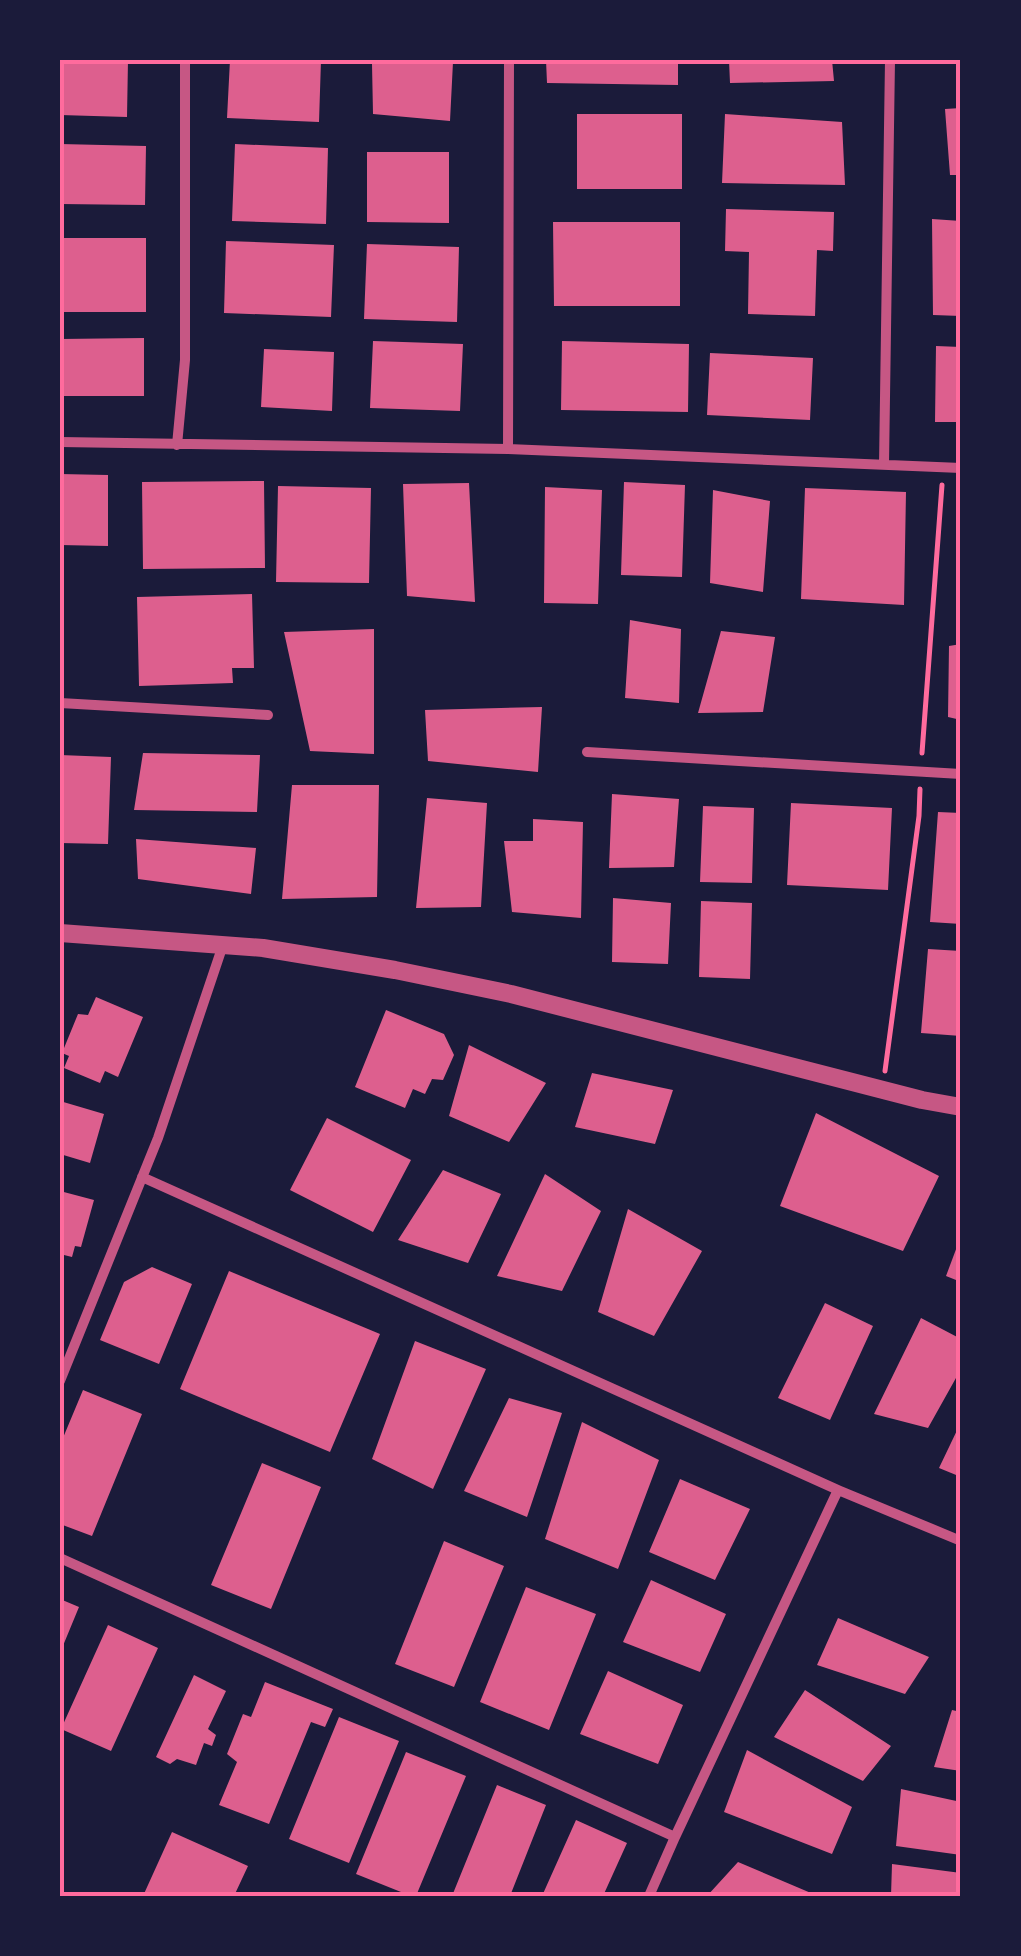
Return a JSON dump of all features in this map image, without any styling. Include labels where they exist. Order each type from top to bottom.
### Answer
[{"type":"street","points":[[177,444],[184,360],[185,60]]},
{"type":"street","points":[[508,448],[509,60]]},
{"type":"street","points":[[884,466],[890,60]]},
{"type":"street","points":[[60,442],[508,448],[961,468]]},
{"type":"street","points":[[60,703],[268,715]]},
{"type":"street","points":[[587,752],[961,774]]},
{"type":"street","points":[[62,938],[222,944],[395,970],[511,994],[958,1108]]},
{"type":"street","points":[[60,1381],[172,1100],[222,944]]},
{"type":"street","points":[[142,1178],[961,1542]]},
{"type":"street","points":[[649,1896],[838,1490]]},
{"type":"street","points":[[60,1558],[674,1836]]},
{"type":"building","points":[[60,60],[128,60],[127,117],[60,115]]},
{"type":"building","points":[[230,60],[321,60],[319,122],[227,118]]},
{"type":"building","points":[[546,60],[678,60],[678,85],[547,83]]},
{"type":"building","points":[[729,60],[832,60],[834,81],[730,83]]},
{"type":"building","points":[[453,62],[450,121],[373,114],[372,64]]},
{"type":"building","points":[[961,108],[961,175],[950,175],[945,109]]},
{"type":"building","points":[[577,114],[682,114],[682,189],[577,189]]},
{"type":"building","points":[[725,114],[842,122],[845,185],[722,183]]},
{"type":"building","points":[[60,144],[146,146],[145,205],[60,204]]},
{"type":"building","points":[[235,144],[328,148],[326,224],[232,221]]},
{"type":"building","points":[[367,152],[449,152],[449,223],[367,222]]},
{"type":"building","points":[[726,209],[834,212],[833,251],[817,250],[815,316],[748,314],[749,252],[725,251]]},
{"type":"building","points":[[932,219],[961,221],[961,316],[933,315]]},
{"type":"building","points":[[553,222],[680,222],[680,306],[554,306]]},
{"type":"building","points":[[60,238],[146,238],[146,312],[60,312]]},
{"type":"building","points":[[226,241],[334,245],[331,317],[224,313]]},
{"type":"building","points":[[367,244],[459,247],[457,322],[364,319]]},
{"type":"building","points":[[144,338],[144,396],[60,396],[60,339]]},
{"type":"building","points":[[373,341],[463,344],[460,411],[370,408]]},
{"type":"building","points":[[562,341],[689,344],[688,412],[561,410]]},
{"type":"building","points":[[936,346],[961,347],[961,422],[935,422]]},
{"type":"building","points":[[264,349],[334,352],[332,411],[261,407]]},
{"type":"building","points":[[710,353],[813,358],[810,420],[707,415]]},
{"type":"building","points":[[60,474],[108,475],[108,546],[60,545]]},
{"type":"building","points":[[264,481],[265,568],[143,569],[142,482]]},
{"type":"building","points":[[624,482],[685,485],[682,577],[621,575]]},
{"type":"building","points":[[469,483],[475,602],[407,596],[403,484]]},
{"type":"building","points":[[278,486],[371,488],[369,583],[276,582]]},
{"type":"building","points":[[545,487],[602,490],[598,604],[544,603]]},
{"type":"building","points":[[805,488],[906,492],[904,605],[801,599]]},
{"type":"building","points":[[713,490],[770,501],[763,592],[710,583]]},
{"type":"building","points":[[252,594],[254,668],[232,668],[233,683],[139,686],[137,597]]},
{"type":"building","points":[[630,620],[681,629],[679,703],[625,698]]},
{"type":"building","points":[[374,629],[374,754],[310,751],[284,632]]},
{"type":"building","points":[[721,631],[775,637],[763,712],[698,713]]},
{"type":"building","points":[[961,644],[961,720],[948,717],[949,646]]},
{"type":"building","points":[[542,707],[538,772],[428,761],[425,710]]},
{"type":"building","points":[[143,753],[260,755],[257,812],[134,810]]},
{"type":"building","points":[[60,755],[111,757],[108,844],[60,843]]},
{"type":"building","points":[[292,785],[379,785],[377,897],[282,899]]},
{"type":"building","points":[[612,794],[679,799],[674,867],[609,868]]},
{"type":"building","points":[[427,798],[487,803],[481,907],[416,908]]},
{"type":"building","points":[[791,803],[892,808],[888,890],[787,885]]},
{"type":"building","points":[[703,806],[754,808],[752,883],[700,882]]},
{"type":"building","points":[[938,812],[961,813],[961,924],[930,922]]},
{"type":"building","points":[[533,819],[583,822],[581,918],[512,912],[504,841],[533,841]]},
{"type":"building","points":[[136,839],[256,848],[251,894],[138,879]]},
{"type":"building","points":[[613,898],[671,903],[668,964],[612,962]]},
{"type":"building","points":[[701,901],[752,903],[750,979],[699,977]]},
{"type":"building","points":[[928,949],[961,951],[961,1036],[921,1033]]},
{"type":"building","points":[[96,997],[143,1017],[118,1077],[105,1071],[100,1083],[64,1068],[69,1056],[62,1053],[78,1014],[88,1015]]},
{"type":"building","points":[[386,1010],[444,1034],[454,1055],[443,1080],[432,1079],[425,1094],[413,1089],[405,1108],[355,1087]]},
{"type":"building","points":[[469,1045],[546,1083],[509,1142],[449,1116]]},
{"type":"building","points":[[592,1073],[673,1090],[655,1144],[575,1127]]},
{"type":"building","points":[[60,1101],[104,1114],[90,1163],[60,1154]]},
{"type":"building","points":[[816,1113],[939,1176],[903,1251],[780,1206]]},
{"type":"building","points":[[327,1118],[411,1160],[373,1232],[290,1190]]},
{"type":"building","points":[[443,1170],[501,1194],[468,1263],[398,1240]]},
{"type":"building","points":[[545,1174],[601,1211],[562,1291],[497,1276]]},
{"type":"building","points":[[60,1191],[94,1200],[81,1247],[75,1246],[72,1257],[60,1254]]},
{"type":"building","points":[[628,1209],[702,1251],[654,1336],[598,1312]]},
{"type":"building","points":[[961,1236],[961,1282],[946,1276]]},
{"type":"building","points":[[152,1267],[192,1284],[159,1364],[100,1340],[124,1282]]},
{"type":"building","points":[[229,1271],[380,1334],[330,1452],[180,1389]]},
{"type":"building","points":[[825,1303],[873,1326],[830,1420],[778,1398]]},
{"type":"building","points":[[921,1318],[961,1339],[961,1369],[928,1428],[874,1414]]},
{"type":"building","points":[[415,1341],[486,1369],[433,1489],[372,1459]]},
{"type":"building","points":[[83,1390],[142,1414],[92,1536],[60,1524],[60,1445]]},
{"type":"building","points":[[509,1398],[562,1413],[527,1517],[464,1491]]},
{"type":"building","points":[[582,1422],[659,1460],[618,1569],[545,1539]]},
{"type":"building","points":[[961,1422],[961,1477],[939,1468]]},
{"type":"building","points":[[262,1463],[321,1487],[271,1609],[211,1585]]},
{"type":"building","points":[[680,1479],[750,1509],[715,1580],[649,1552]]},
{"type":"building","points":[[444,1541],[504,1566],[454,1687],[395,1664]]},
{"type":"building","points":[[651,1580],[726,1614],[700,1672],[623,1642]]},
{"type":"building","points":[[526,1587],[596,1614],[549,1730],[480,1702]]},
{"type":"building","points":[[60,1599],[79,1607],[60,1653]]},
{"type":"building","points":[[838,1618],[929,1657],[905,1694],[817,1665]]},
{"type":"building","points":[[108,1625],[158,1648],[111,1751],[61,1729]]},
{"type":"building","points":[[608,1671],[683,1705],[658,1764],[580,1734]]},
{"type":"building","points":[[194,1675],[226,1691],[208,1729],[216,1735],[212,1746],[204,1743],[196,1765],[177,1759],[170,1764],[156,1757]]},
{"type":"building","points":[[265,1682],[333,1709],[325,1727],[311,1722],[269,1824],[219,1805],[237,1762],[227,1754],[243,1714],[251,1717]]},
{"type":"building","points":[[805,1690],[891,1746],[863,1781],[774,1737]]},
{"type":"building","points":[[952,1710],[961,1712],[961,1771],[934,1767]]},
{"type":"building","points":[[339,1717],[399,1741],[349,1863],[289,1839]]},
{"type":"building","points":[[747,1750],[852,1807],[832,1854],[724,1812]]},
{"type":"building","points":[[406,1752],[466,1776],[416,1896],[356,1874]]},
{"type":"building","points":[[497,1785],[546,1805],[510,1896],[452,1896]]},
{"type":"building","points":[[901,1789],[961,1802],[961,1855],[896,1846]]},
{"type":"building","points":[[576,1820],[627,1843],[603,1896],[542,1896]]},
{"type":"building","points":[[172,1832],[248,1866],[234,1896],[143,1896]]},
{"type":"building","points":[[738,1862],[818,1896],[707,1896]]},
{"type":"building","points":[[892,1864],[961,1873],[961,1896],[891,1896]]}]
